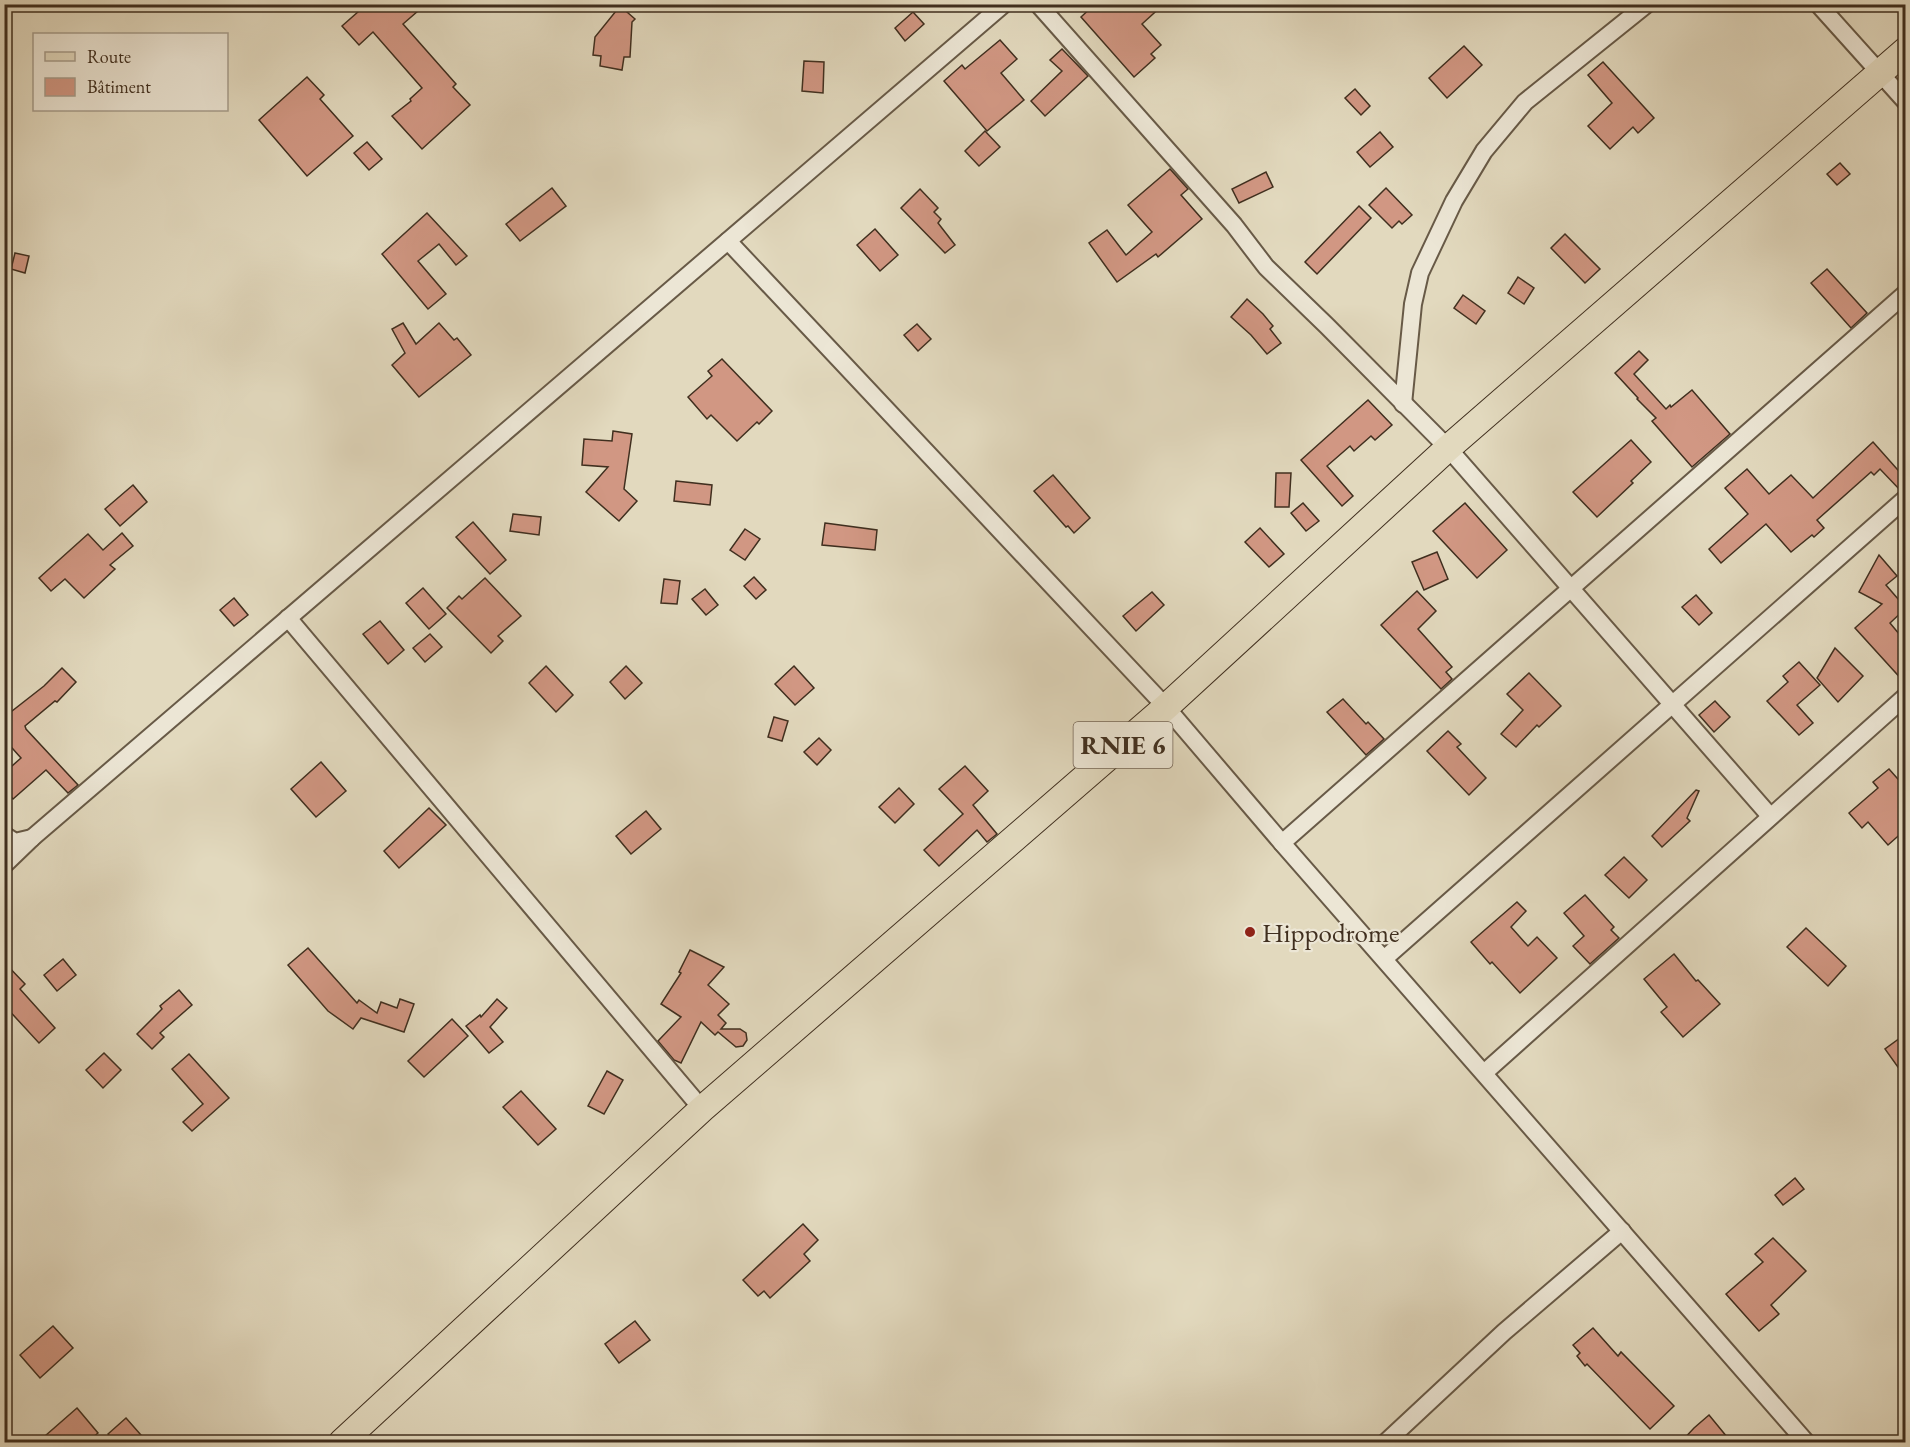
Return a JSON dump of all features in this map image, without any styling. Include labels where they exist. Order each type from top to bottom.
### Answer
[{"type":"main road","name":"RNIE 6","points":[[342,1443],[702,1109],[1166,707],[1448,448],[1905,50]]},
{"type":"street","points":[[4,865],[32,838],[1004,4]]},
{"type":"street","points":[[1038,4],[1234,225],[1266,267],[1448,448],[1770,816]]},
{"type":"street","points":[[1403,404],[1413,304],[1420,273],[1454,201],[1484,151],[1525,102],[1647,4]]},
{"type":"street","points":[[1818,4],[1905,102]]},
{"type":"street","points":[[728,241],[1166,707],[1806,1443]]},
{"type":"street","points":[[1282,843],[1905,293]]},
{"type":"street","points":[[1384,959],[1905,498]]},
{"type":"street","points":[[288,618],[702,1109]]},
{"type":"street","points":[[1484,1073],[1905,696]]},
{"type":"street","points":[[4,835],[15,842],[32,838]]},
{"type":"street","points":[[1386,1443],[1504,1332],[1622,1230]]},
{"type":"building","points":[[367,4],[426,4],[403,24],[456,84],[453,87],[470,105],[422,149],[392,116],[411,101],[410,99],[422,88],[373,32],[359,45],[342,26]]},
{"type":"building","points":[[1095,4],[1164,4],[1142,24],[1161,45],[1151,54],[1155,58],[1134,77],[1081,17]]},
{"type":"building","points":[[620,6],[635,19],[632,22],[630,57],[624,57],[622,70],[600,66],[601,56],[593,55],[595,37]]},
{"type":"building","points":[[913,12],[924,24],[905,41],[895,28]]},
{"type":"building","points":[[1000,40],[1017,59],[1001,73],[1024,100],[987,131],[944,81],[962,65],[965,69]]},
{"type":"building","points":[[1464,46],[1482,65],[1447,98],[1429,78]]},
{"type":"building","points":[[1062,49],[1088,76],[1045,116],[1031,101],[1062,71],[1050,60]]},
{"type":"building","points":[[804,61],[824,62],[823,93],[802,91]]},
{"type":"building","points":[[1603,62],[1654,118],[1638,133],[1633,127],[1610,149],[1588,126],[1612,103],[1588,75]]},
{"type":"building","points":[[307,77],[324,95],[320,99],[353,136],[307,176],[259,120]]},
{"type":"building","points":[[1355,89],[1370,106],[1361,115],[1345,98]]},
{"type":"building","points":[[985,131],[1000,147],[979,166],[965,151]]},
{"type":"building","points":[[1380,132],[1393,147],[1370,167],[1357,152]]},
{"type":"building","points":[[367,142],[382,159],[369,170],[354,153]]},
{"type":"building","points":[[1840,163],[1850,174],[1837,185],[1827,174]]},
{"type":"building","points":[[1170,169],[1188,189],[1181,195],[1202,219],[1158,257],[1156,254],[1117,282],[1089,243],[1107,230],[1126,255],[1152,232],[1128,205]]},
{"type":"building","points":[[1266,172],[1273,187],[1239,203],[1232,189]]},
{"type":"building","points":[[552,188],[566,206],[520,241],[506,224]]},
{"type":"building","points":[[1386,188],[1412,215],[1402,224],[1399,221],[1392,228],[1369,205]]},
{"type":"building","points":[[920,189],[938,208],[934,212],[941,219],[938,223],[955,245],[945,253],[901,208]]},
{"type":"building","points":[[1359,206],[1371,218],[1317,274],[1305,262]]},
{"type":"building","points":[[427,213],[467,256],[456,265],[439,244],[418,261],[446,294],[428,309],[382,254]]},
{"type":"building","points":[[875,229],[898,255],[880,271],[857,245]]},
{"type":"building","points":[[1565,234],[1600,269],[1585,283],[1551,248]]},
{"type":"building","points":[[15,253],[29,256],[25,273],[11,269]]},
{"type":"building","points":[[1827,269],[1867,313],[1851,328],[1811,283]]},
{"type":"building","points":[[1518,277],[1534,288],[1524,304],[1508,293]]},
{"type":"building","points":[[1463,295],[1485,311],[1476,324],[1454,308]]},
{"type":"building","points":[[1247,299],[1273,326],[1270,329],[1281,343],[1267,354],[1231,317]]},
{"type":"building","points":[[403,323],[416,344],[439,323],[454,340],[457,338],[471,355],[419,397],[392,365],[405,353],[392,329]]},
{"type":"building","points":[[917,324],[931,339],[918,351],[904,335]]},
{"type":"building","points":[[1639,351],[1648,360],[1634,374],[1666,409],[1692,390],[1730,434],[1692,467],[1652,421],[1656,418],[1615,373]]},
{"type":"building","points":[[722,359],[772,411],[737,441],[711,415],[707,419],[688,397],[712,376],[708,371]]},
{"type":"building","points":[[1368,400],[1392,425],[1375,440],[1371,436],[1354,451],[1350,446],[1327,466],[1353,496],[1342,506],[1301,460]]},
{"type":"building","points":[[613,431],[632,434],[624,489],[637,501],[619,521],[586,492],[608,467],[582,465],[584,439],[612,441]]},
{"type":"building","points":[[1631,440],[1651,462],[1631,481],[1633,483],[1597,517],[1573,492]]},
{"type":"building","points":[[1873,442],[1905,478],[1905,485],[1900,490],[1880,469],[1874,475],[1871,472],[1817,520],[1824,528],[1791,552],[1766,524],[1721,563],[1709,549],[1748,514],[1725,488],[1747,469],[1769,494],[1791,475],[1813,498]]},
{"type":"building","points":[[1276,473],[1291,473],[1289,507],[1275,507]]},
{"type":"building","points":[[1053,475],[1090,518],[1074,533],[1034,491]]},
{"type":"building","points":[[676,481],[712,485],[710,505],[674,501]]},
{"type":"building","points":[[133,485],[147,502],[120,526],[105,509]]},
{"type":"building","points":[[1303,503],[1319,521],[1306,531],[1291,513]]},
{"type":"building","points":[[1465,503],[1507,550],[1477,578],[1433,531]]},
{"type":"building","points":[[513,514],[541,517],[539,535],[510,531]]},
{"type":"building","points":[[473,522],[506,560],[490,574],[456,537]]},
{"type":"building","points":[[825,523],[877,530],[875,550],[822,545]]},
{"type":"building","points":[[1260,528],[1284,554],[1269,567],[1245,542]]},
{"type":"building","points":[[745,529],[760,539],[745,560],[730,550]]},
{"type":"building","points":[[122,533],[133,546],[110,565],[115,569],[84,598],[65,579],[51,591],[39,578],[88,534],[103,550]]},
{"type":"building","points":[[1437,552],[1448,579],[1424,590],[1412,562]]},
{"type":"building","points":[[1879,555],[1897,576],[1886,585],[1905,607],[1890,623],[1905,641],[1905,683],[1855,628],[1882,604],[1859,592]]},
{"type":"building","points":[[754,577],[766,590],[756,599],[744,586]]},
{"type":"building","points":[[485,578],[521,616],[498,636],[503,641],[491,653],[447,608],[459,596],[462,599]]},
{"type":"building","points":[[664,579],[680,581],[677,604],[661,603]]},
{"type":"building","points":[[423,588],[446,614],[429,629],[406,603]]},
{"type":"building","points":[[705,589],[718,605],[706,615],[692,599]]},
{"type":"building","points":[[1417,591],[1436,611],[1418,629],[1452,667],[1446,672],[1452,679],[1441,689],[1381,625]]},
{"type":"building","points":[[1152,592],[1164,605],[1136,631],[1123,616]]},
{"type":"building","points":[[1696,595],[1712,613],[1699,625],[1682,607]]},
{"type":"building","points":[[234,598],[248,615],[234,626],[220,610]]},
{"type":"building","points":[[380,621],[404,650],[388,664],[363,634]]},
{"type":"building","points":[[430,634],[442,647],[425,662],[413,648]]},
{"type":"building","points":[[1835,648],[1863,676],[1838,702],[1817,678]]},
{"type":"building","points":[[1799,662],[1820,685],[1797,705],[1813,723],[1799,735],[1767,701],[1788,682],[1783,676]]},
{"type":"building","points":[[546,666],[573,695],[556,712],[529,683]]},
{"type":"building","points":[[626,666],[642,683],[625,699],[610,682]]},
{"type":"building","points":[[794,666],[814,688],[795,705],[775,684]]},
{"type":"building","points":[[62,668],[76,682],[57,702],[55,701],[25,726],[78,785],[68,793],[46,770],[13,799],[4,790],[4,773],[21,758],[4,739],[4,702],[12,711],[44,686]]},
{"type":"building","points":[[1529,673],[1561,706],[1539,727],[1537,725],[1516,747],[1501,734],[1523,710],[1507,694]]},
{"type":"building","points":[[1343,699],[1366,724],[1368,722],[1384,739],[1366,755],[1327,712]]},
{"type":"building","points":[[1715,701],[1730,717],[1714,732],[1699,715]]},
{"type":"building","points":[[774,717],[788,721],[782,741],[768,737]]},
{"type":"building","points":[[1448,731],[1461,744],[1457,747],[1486,778],[1469,795],[1427,751]]},
{"type":"building","points":[[819,738],[831,750],[817,765],[804,752]]},
{"type":"building","points":[[321,762],[346,791],[316,817],[291,789]]},
{"type":"building","points":[[965,766],[988,791],[973,805],[997,834],[987,842],[977,830],[939,866],[924,850],[963,814],[939,789]]},
{"type":"building","points":[[1889,769],[1905,787],[1905,830],[1888,845],[1868,822],[1862,828],[1849,813],[1878,788],[1873,782]]},
{"type":"building","points":[[899,788],[914,804],[895,823],[879,807]]},
{"type":"building","points":[[1696,790],[1699,791],[1687,818],[1690,821],[1662,847],[1652,836]]},
{"type":"building","points":[[429,808],[446,825],[399,868],[384,851]]},
{"type":"building","points":[[646,811],[661,829],[631,854],[616,836]]},
{"type":"building","points":[[1624,857],[1647,880],[1629,898],[1605,875]]},
{"type":"building","points":[[1585,895],[1614,927],[1611,930],[1619,938],[1590,964],[1573,946],[1584,936],[1564,913]]},
{"type":"building","points":[[1517,902],[1526,911],[1511,927],[1528,946],[1537,937],[1557,958],[1520,993],[1471,942]]},
{"type":"building","points":[[1806,928],[1846,966],[1828,986],[1787,947]]},
{"type":"building","points":[[308,948],[357,1003],[359,1000],[377,1013],[381,1002],[397,1008],[400,999],[414,1004],[404,1032],[361,1018],[353,1029],[328,1011],[288,965]]},
{"type":"building","points":[[690,950],[724,967],[708,985],[729,1004],[718,1015],[726,1023],[721,1029],[740,1029],[746,1033],[747,1040],[743,1046],[736,1047],[718,1032],[715,1035],[701,1022],[681,1063],[674,1060],[658,1041],[681,1017],[661,1004],[681,973],[679,972]]},
{"type":"building","points":[[1674,954],[1696,981],[1698,980],[1720,1004],[1683,1037],[1661,1012],[1667,1007],[1644,979]]},
{"type":"building","points":[[63,959],[76,975],[57,991],[44,975]]},
{"type":"building","points":[[4,962],[25,984],[20,989],[55,1028],[39,1043],[4,1005]]},
{"type":"building","points":[[179,990],[192,1005],[160,1033],[164,1037],[152,1049],[137,1034],[162,1009],[160,1006]]},
{"type":"building","points":[[497,999],[507,1008],[490,1027],[503,1042],[489,1053],[466,1026],[480,1015],[481,1017]]},
{"type":"building","points":[[452,1019],[468,1036],[424,1077],[408,1061]]},
{"type":"building","points":[[1900,1038],[1905,1045],[1905,1077],[1885,1049]]},
{"type":"building","points":[[104,1053],[121,1070],[103,1088],[86,1070]]},
{"type":"building","points":[[189,1054],[229,1098],[192,1131],[183,1122],[203,1104],[172,1069]]},
{"type":"building","points":[[607,1071],[623,1080],[604,1114],[588,1106]]},
{"type":"building","points":[[521,1091],[556,1129],[538,1145],[503,1107]]},
{"type":"building","points":[[1795,1178],[1804,1189],[1783,1205],[1775,1195]]},
{"type":"building","points":[[803,1224],[818,1240],[804,1254],[810,1261],[770,1298],[764,1291],[758,1296],[743,1280]]},
{"type":"building","points":[[1773,1238],[1806,1271],[1771,1305],[1779,1314],[1759,1331],[1726,1294],[1763,1262],[1755,1254]]},
{"type":"building","points":[[635,1321],[650,1340],[619,1363],[605,1344]]},
{"type":"building","points":[[53,1326],[73,1348],[40,1378],[20,1355]]},
{"type":"building","points":[[1593,1328],[1618,1356],[1621,1352],[1674,1406],[1650,1429],[1577,1356],[1580,1353],[1573,1345]]},
{"type":"building","points":[[77,1408],[98,1433],[86,1443],[37,1443]]},
{"type":"building","points":[[1709,1415],[1732,1443],[1680,1443],[1694,1428]]},
{"type":"building","points":[[126,1418],[148,1443],[116,1443],[108,1434]]},
{"type":"place","name":"Hippodrome","points":[[1250,932]]}]
